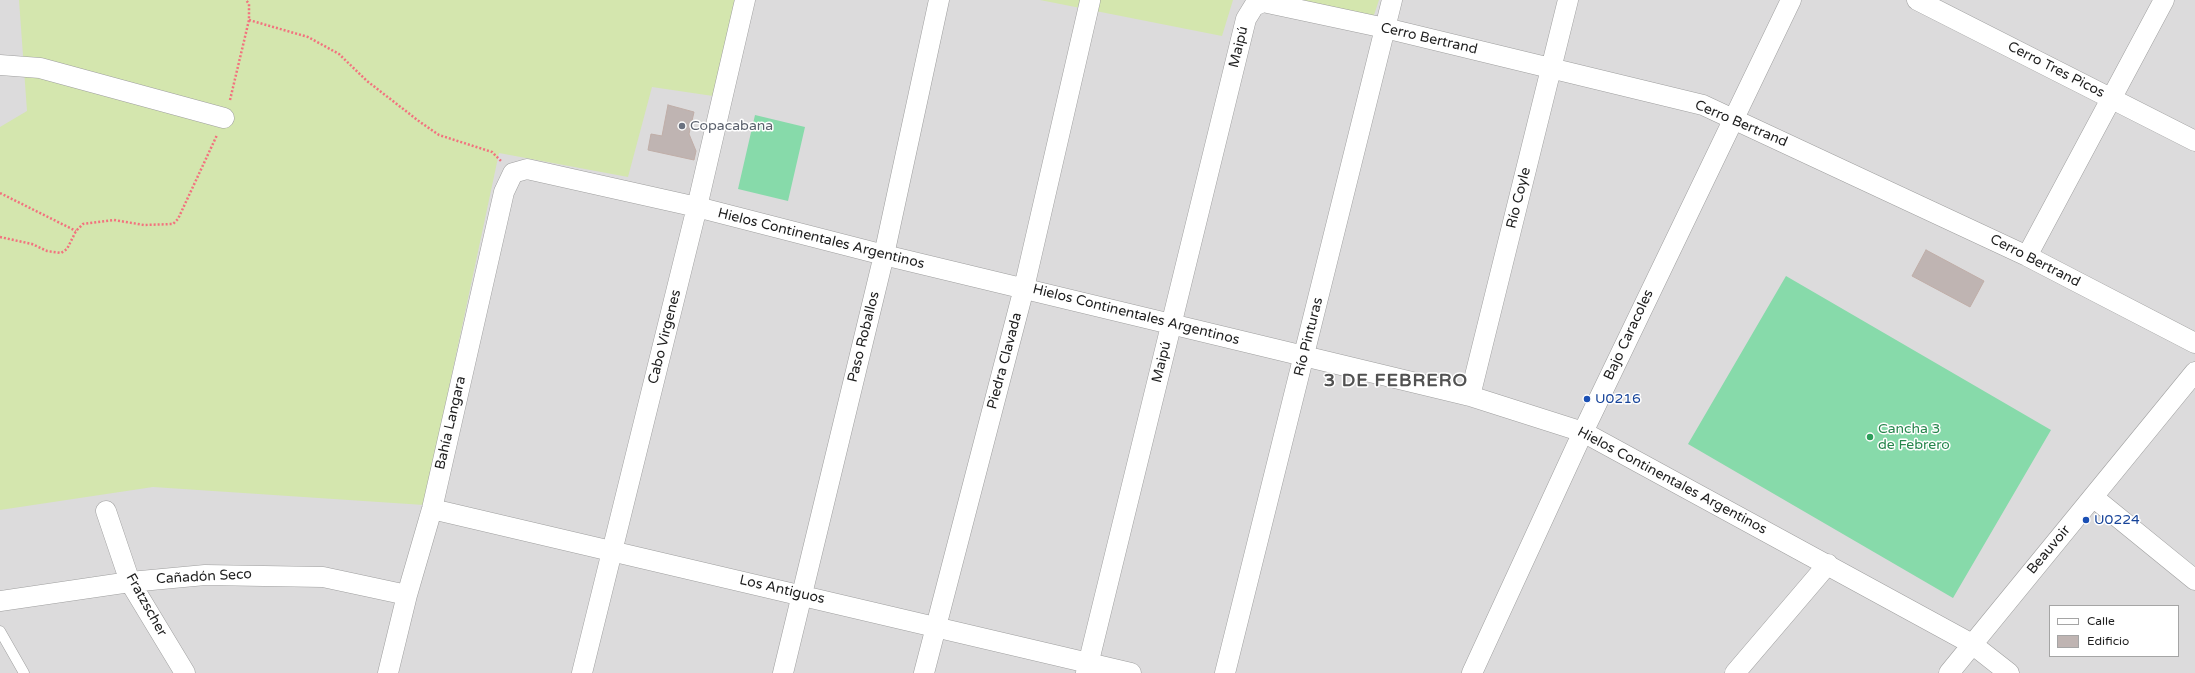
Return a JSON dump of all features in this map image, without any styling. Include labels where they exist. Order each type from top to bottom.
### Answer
[{"type":"street","name":"Cabo Virgenes","points":[[582,673],[697,207],[745,0]]},
{"type":"street","name":"Paso Roballos","points":[[783,673],[884,255],[939,0]]},
{"type":"street","name":"Río Pinturas","points":[[1225,673],[1392,0]]},
{"type":"street","name":"Río Coyle","points":[[1470,396],[1568,0]]},
{"type":"street","name":"Bajo Caracoles","points":[[1472,673],[1583,432],[1733,117],[1791,0]]},
{"type":"street","name":"Cerro Tres Picos","points":[[1917,0],[2195,141]]},
{"type":"street","points":[[2027,256],[2164,0]]},
{"type":"street","name":"Piedra Clavada","points":[[924,673],[1024,288],[1090,1]]},
{"type":"street","name":"Cerro Bertrand","points":[[1254,6],[1263,2],[1385,28],[1552,67],[1703,105],[1733,117],[2027,256],[2195,343]]},
{"type":"street","name":"Maipú","points":[[1087,668],[1246,19],[1254,6]]},
{"type":"street","points":[[0,65],[40,68],[224,118]]},
{"type":"street","name":"Hielos Continentales Argentinos","points":[[513,173],[527,169],[697,207],[884,255],[1470,396],[1583,432],[1828,564],[1972,644],[2009,673]]},
{"type":"street","name":"Bahía Langara","points":[[388,673],[407,595],[432,509],[504,192],[513,173]]},
{"type":"street","name":"Beauvoir","points":[[1949,673],[2195,372]]},
{"type":"street","points":[[2093,497],[2195,580]]},
{"type":"street","name":"Los Antiguos","points":[[432,509],[802,595],[1087,668],[1131,673]]},
{"type":"street","name":"Fratzscher","points":[[106,511],[130,582],[185,673]]},
{"type":"street","points":[[1735,673],[1828,564]]},
{"type":"street","name":"Cañadón Seco","points":[[0,601],[130,582],[205,575],[289,575],[323,577],[407,595]]},
{"type":"lane","points":[[0,631],[24,673]]},
{"type":"path","points":[[0,237],[32,244],[47,251],[61,253],[72,242],[76,231],[83,224],[114,220],[144,225],[173,224],[178,219],[224,118],[234,90],[249,20],[249,4],[246,0]]},
{"type":"path","points":[[249,20],[308,37],[339,54],[367,81],[439,135],[492,152],[513,173]]},
{"type":"path","points":[[0,193],[76,231]]},
{"type":"shaded area","points":[[0,0],[2195,0],[2195,673],[0,673]]},
{"type":"green space","points":[[19,0],[739,0],[713,96],[652,87],[628,177],[499,153],[424,505],[153,487],[0,510],[0,127],[27,111]]},
{"type":"green space","points":[[1040,0],[1233,0],[1222,36]]},
{"type":"green space","points":[[1298,0],[1379,0],[1373,18]]},
{"type":"green space","points":[[755,115],[805,127],[788,201],[738,189]]},
{"type":"green space","name":"Cancha 3 de Febrero","points":[[1786,276],[2051,430],[1953,598],[1688,444]]},
{"type":"building","points":[[668,105],[694,112],[689,134],[696,151],[694,160],[648,150],[651,134],[662,136]]},
{"type":"building","points":[[1926,250],[1984,281],[1970,307],[1912,276]]},
{"type":"place","name":"Copacabana","points":[[682,126]]},
{"type":"place","name":"U0216","points":[[1587,399]]},
{"type":"place","name":"Cancha 3 de Febrero","points":[[1870,437]]},
{"type":"place","name":"U0224","points":[[2086,520]]},
{"type":"district","name":"3 DE FEBRERO","points":[[1396,381]]}]
